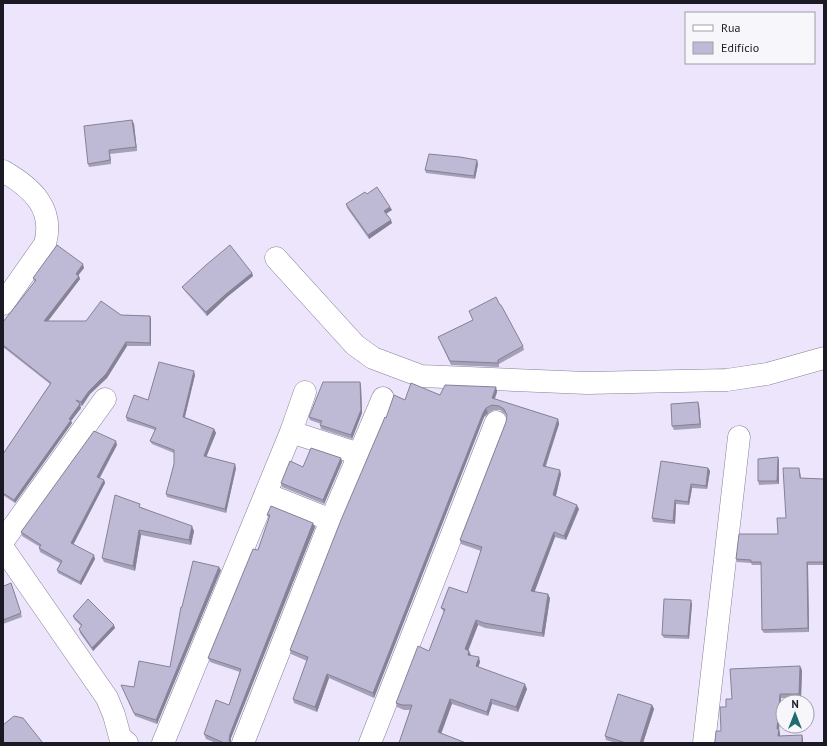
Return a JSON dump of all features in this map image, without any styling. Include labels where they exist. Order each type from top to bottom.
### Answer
[{"type":"street","points":[[3,171],[29,189],[40,203],[45,215],[47,236],[45,244],[3,304]]},
{"type":"street","points":[[276,258],[355,345],[373,358],[421,376],[587,383],[727,380],[768,374],[824,358]]},
{"type":"street","points":[[163,743],[266,494],[291,432],[305,392]]},
{"type":"street","points":[[243,743],[331,520],[382,398]]},
{"type":"street","points":[[3,541],[105,399]]},
{"type":"street","points":[[370,743],[496,422]]},
{"type":"street","points":[[291,432],[359,454]]},
{"type":"street","points":[[704,743],[739,437]]},
{"type":"street","points":[[266,494],[331,520]]},
{"type":"street","points":[[3,548],[107,698],[123,742]]},
{"type":"building","points":[[132,120],[136,147],[109,150],[110,160],[88,164],[84,126]]},
{"type":"building","points":[[429,154],[477,160],[474,176],[425,170]]},
{"type":"building","points":[[377,187],[390,207],[384,211],[391,220],[368,235],[346,204],[365,192],[367,194]]},
{"type":"building","points":[[57,245],[83,264],[76,274],[79,276],[44,321],[86,321],[101,301],[121,315],[150,316],[150,343],[126,342],[106,374],[89,391],[81,402],[76,400],[80,404],[69,419],[71,420],[14,500],[3,493],[3,454],[51,383],[3,345],[3,322],[36,280],[33,278]]},
{"type":"building","points":[[230,245],[252,273],[206,312],[182,287]]},
{"type":"building","points":[[496,297],[523,346],[498,360],[498,363],[450,361],[438,337],[473,320],[469,311]]},
{"type":"building","points":[[159,362],[194,371],[183,417],[214,429],[204,456],[235,464],[225,509],[166,494],[174,464],[174,450],[150,441],[156,428],[126,417],[134,395],[148,400]]},
{"type":"building","points":[[323,382],[360,382],[361,410],[351,435],[320,425],[322,421],[309,417]]},
{"type":"building","points":[[411,383],[440,395],[445,385],[496,387],[492,398],[558,419],[543,466],[560,470],[553,495],[577,505],[564,536],[554,532],[531,591],[548,594],[542,633],[484,623],[476,620],[465,649],[469,651],[468,655],[479,657],[476,666],[525,684],[516,707],[491,699],[487,712],[450,699],[438,732],[466,743],[399,743],[412,705],[402,705],[396,703],[418,646],[429,651],[445,609],[441,608],[449,587],[467,593],[482,547],[460,540],[506,422],[507,415],[504,409],[499,406],[492,405],[486,408],[483,413],[373,693],[327,674],[315,707],[293,699],[308,657],[290,650],[341,520],[385,417],[386,418],[394,395],[405,400]]},
{"type":"building","points":[[698,402],[700,424],[672,426],[671,404]]},
{"type":"building","points":[[94,431],[116,441],[97,477],[104,480],[71,543],[94,555],[80,582],[57,570],[62,561],[39,548],[41,545],[21,532]]},
{"type":"building","points":[[311,448],[341,458],[323,500],[281,483],[290,461],[303,467]]},
{"type":"building","points":[[778,457],[777,481],[758,481],[758,459]]},
{"type":"building","points":[[661,461],[708,468],[706,486],[691,484],[688,502],[675,500],[673,521],[652,518]]},
{"type":"building","points":[[783,468],[799,468],[800,478],[824,479],[824,562],[807,562],[808,628],[762,630],[761,562],[736,559],[739,534],[778,534],[777,518],[786,518]]},
{"type":"building","points":[[115,495],[140,504],[139,507],[192,526],[189,540],[139,530],[133,566],[102,558]]},
{"type":"building","points":[[271,506],[313,523],[230,734],[230,743],[224,743],[204,734],[216,700],[229,705],[241,669],[208,658],[253,549],[258,550],[270,515],[267,515]]},
{"type":"building","points":[[193,561],[219,567],[156,720],[134,713],[121,685],[134,687],[139,661],[170,667],[181,607]]},
{"type":"building","points":[[11,583],[21,613],[3,620],[3,584],[4,586]]},
{"type":"building","points":[[88,599],[114,625],[92,648],[79,629],[82,625],[73,616]]},
{"type":"building","points":[[664,599],[691,600],[688,636],[662,635]]},
{"type":"building","points":[[800,666],[799,694],[775,694],[775,734],[778,734],[778,736],[802,735],[802,743],[714,743],[716,731],[721,731],[720,707],[726,707],[726,699],[732,699],[730,669]]},
{"type":"building","points":[[618,694],[652,705],[640,743],[626,743],[605,736]]},
{"type":"building","points":[[14,716],[23,718],[43,743],[3,743],[3,725]]}]
